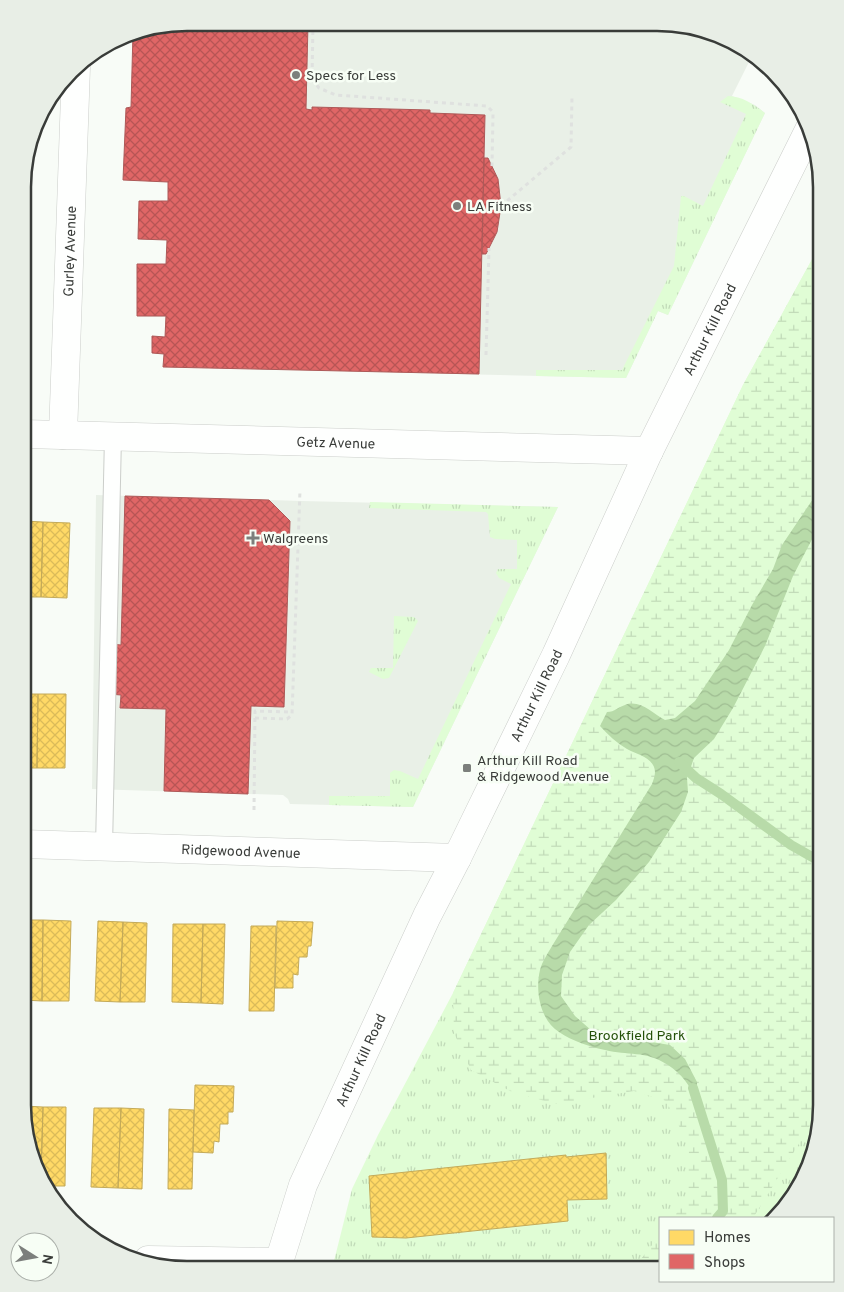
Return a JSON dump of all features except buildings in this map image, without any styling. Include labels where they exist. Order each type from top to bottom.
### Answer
[{"type":"street","name":"Gurley Avenue","points":[[63,435],[76,78]]},
{"type":"street","name":"Arthur Kill Road","points":[[280,1261],[303,1185],[427,916],[458,858],[556,655],[649,451],[805,139]]},
{"type":"street","name":"Getz Avenue","points":[[31,434],[649,451]]},
{"type":"street","name":"Ridgewood Avenue","points":[[31,844],[458,858]]},
{"type":"lane","points":[[104,847],[112,436]]},
{"type":"path","points":[[313,31],[312,79],[319,88],[336,96],[487,106],[492,110],[493,114],[492,166]]},
{"type":"path","points":[[501,206],[571,147],[572,96]]},
{"type":"path","points":[[486,355],[489,248]]},
{"type":"path","points":[[255,718],[289,719],[292,712],[300,490]]},
{"type":"path","points":[[254,810],[255,711],[292,712]]},
{"type":"shaded area","points":[[188,31],[656,31],[697,37],[716,43],[735,52],[749,62],[732,96],[755,105],[765,113],[668,315],[658,311],[626,378],[163,367],[164,354],[152,353],[152,336],[165,337],[165,317],[137,316],[137,264],[166,264],[167,240],[138,239],[139,201],[168,201],[168,182],[123,180],[126,108],[131,107],[133,42],[167,33]]},
{"type":"shaded area","points":[[96,495],[558,507],[413,807],[290,804],[283,795],[92,789]]},
{"type":"green space","points":[[728,96],[743,99],[765,113],[668,315],[658,311],[626,378],[536,376],[536,370],[622,370],[674,266],[681,196],[703,206],[746,114],[720,102]]},
{"type":"green space","name":"Brookfield Park","points":[[813,258],[812,1115],[810,1135],[797,1174],[780,1200],[765,1217],[659,1217],[659,1261],[334,1261],[352,1189],[378,1135],[453,993],[743,385]]},
{"type":"green space","name":"Brookfield Park","points":[[813,258],[811,1124],[754,1217],[674,1217],[687,1199],[689,1145],[666,1101],[634,1091],[555,1104],[510,1091],[471,1070],[454,1033],[453,993],[743,385]]},
{"type":"green space","points":[[370,502],[558,507],[413,807],[329,805],[329,796],[390,796],[390,773],[394,770],[418,779],[511,584],[499,578],[496,573],[498,569],[517,569],[517,540],[490,537],[488,514],[486,512],[369,508]]},
{"type":"green space","points":[[394,616],[414,617],[418,621],[389,678],[383,679],[369,672],[371,668],[393,668]]},
{"type":"green space","points":[[659,1236],[659,1261],[639,1261]]},
{"type":"water","points":[[813,499],[813,538],[793,576],[765,646],[733,708],[714,739],[694,758],[687,778],[688,792],[681,812],[649,862],[616,900],[589,925],[570,952],[562,975],[561,996],[575,1016],[591,1030],[615,1040],[645,1041],[670,1045],[685,1059],[697,1082],[697,1100],[681,1076],[673,1068],[660,1060],[644,1055],[599,1049],[559,1032],[547,1020],[540,1004],[538,987],[540,970],[552,946],[652,784],[654,777],[655,770],[651,762],[645,757],[627,749],[609,736],[600,726],[607,712],[625,705],[636,704],[665,720],[675,718],[695,701],[729,650],[773,569],[782,545]]},
{"type":"waterway","points":[[679,762],[696,778],[791,845],[812,857]]},
{"type":"waterway","points":[[693,1088],[722,1180],[723,1211],[718,1217]]},
{"type":"place","name":"Specs for Less","points":[[296,75]]},
{"type":"place","name":"LA Fitness","points":[[457,206]]},
{"type":"place","name":"Walgreens","points":[[253,538]]},
{"type":"place","name":"Arthur Kill Road & Ridgewood Avenue","points":[[467,768]]}]
